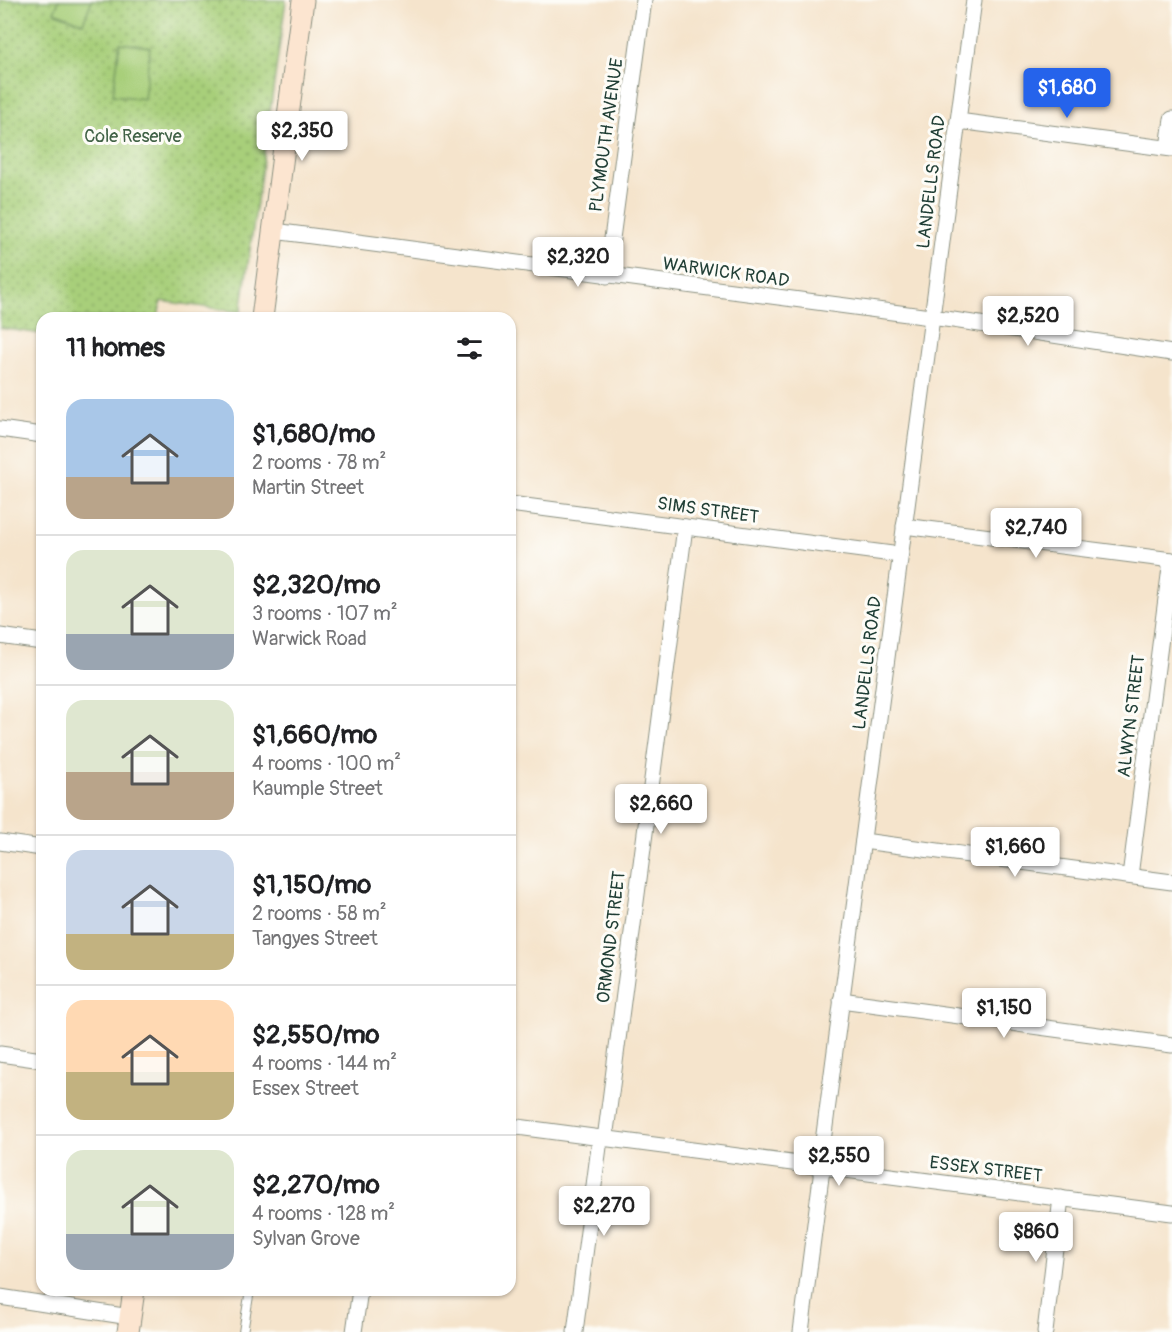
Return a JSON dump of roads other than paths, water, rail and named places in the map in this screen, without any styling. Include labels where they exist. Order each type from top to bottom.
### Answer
[{"type":"main road","points":[[263,312],[303,0]]},
{"type":"main road","points":[[129,1324],[133,1296]]},
{"type":"street","name":"PLYMOUTH AVENUE","points":[[607,276],[644,0]]},
{"type":"street","name":"LANDELLS ROAD","points":[[801,1332],[841,1000],[974,0]]},
{"type":"street","points":[[958,121],[1170,148],[1172,118]]},
{"type":"street","name":"WARWICK ROAD","points":[[274,231],[933,318],[1172,353]]},
{"type":"street","points":[[0,429],[36,434]]},
{"type":"street","name":"SIMS STREET","points":[[516,505],[900,555]]},
{"type":"street","name":"ORMOND STREET","points":[[575,1332],[685,526]]},
{"type":"street","points":[[904,526],[1172,560]]},
{"type":"street","name":"ALWYN STREET","points":[[1130,876],[1172,560]]},
{"type":"street","points":[[0,636],[36,641]]},
{"type":"street","points":[[863,841],[1172,882]]},
{"type":"street","points":[[0,842],[36,847]]},
{"type":"street","points":[[841,1000],[1172,1045]]},
{"type":"street","points":[[0,1054],[36,1059]]},
{"type":"street","name":"ESSEX STREET","points":[[516,1127],[1172,1213]]},
{"type":"street","points":[[1045,1332],[1061,1198]]},
{"type":"street","points":[[354,1332],[359,1296]]},
{"type":"street","points":[[0,1297],[129,1324]]},
{"type":"lane","points":[[243,1332],[249,1296]]},
{"type":"park label","name":"Cole Reserve","points":[[133,136]]}]
